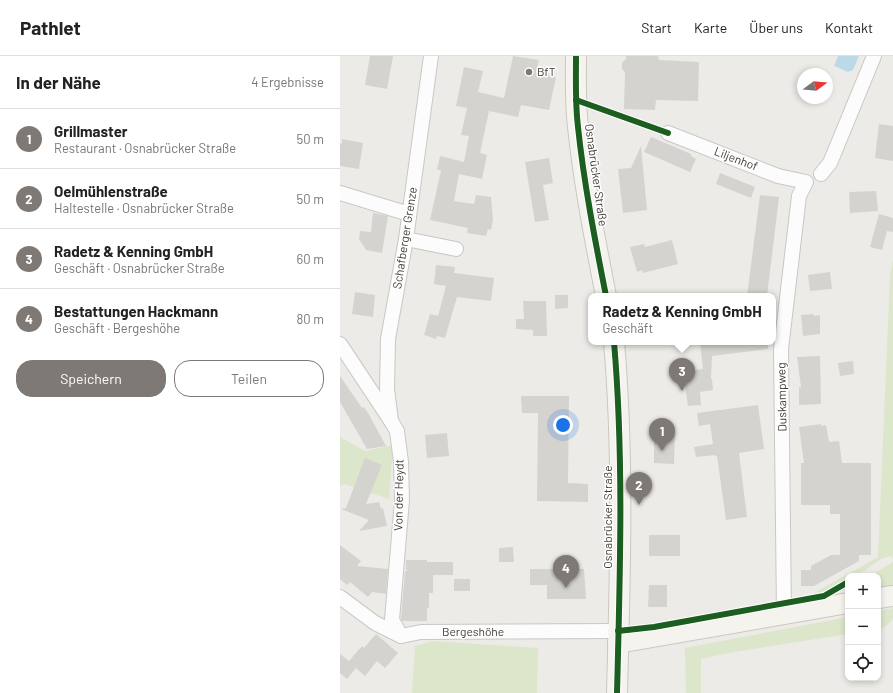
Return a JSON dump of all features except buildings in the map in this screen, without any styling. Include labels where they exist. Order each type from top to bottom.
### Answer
[{"type":"main road","name":"Osnabrücker Straße","points":[[576,56],[576,100],[586,191],[605,293]]},
{"type":"main road","name":"Osnabrücker Straße","points":[[614,345],[618,397],[620,525],[617,693]]},
{"type":"main road","points":[[881,598],[893,596]]},
{"type":"main road","points":[[618,637],[784,614],[845,604]]},
{"type":"street","name":"Schafberger Grenze","points":[[391,421],[387,389],[388,339],[406,239],[431,56]]},
{"type":"street","points":[[822,174],[830,162],[874,56]]},
{"type":"street","name":"Liljenhof","points":[[668,133],[778,176],[806,182]]},
{"type":"street","name":"Duskampweg","points":[[784,614],[781,349],[799,196],[806,182]]},
{"type":"street","points":[[340,193],[409,214]]},
{"type":"street","points":[[406,239],[456,249]]},
{"type":"street","name":"Von der Heydt","points":[[340,344],[397,431],[401,462],[402,500],[392,620],[400,636]]},
{"type":"street","points":[[340,597],[375,623],[400,636]]},
{"type":"street","name":"Bergeshöhe","points":[[400,636],[421,632],[618,637]]},
{"type":"green space","points":[[893,259],[893,560],[892,556],[886,557],[860,573],[850,573],[878,557],[890,276]]},
{"type":"green space","points":[[340,437],[365,451],[393,445],[389,499],[344,484],[340,486]]},
{"type":"green space","points":[[893,562],[893,589],[881,591],[881,573],[875,573]]},
{"type":"green space","points":[[845,576],[845,581],[828,591],[814,593]]},
{"type":"green space","points":[[893,608],[893,619],[884,628],[881,628],[881,610]]},
{"type":"green space","points":[[845,618],[845,634],[734,652],[701,659],[701,693],[686,693],[685,648]]},
{"type":"green space","points":[[433,641],[538,648],[537,693],[412,693],[415,646]]},
{"type":"water","points":[[838,56],[859,56],[853,70],[848,72],[834,66]]},
{"type":"cycle path","points":[[576,56],[576,109],[580,148],[590,212],[605,293]]},
{"type":"cycle path","points":[[576,100],[668,133]]},
{"type":"cycle path","points":[[614,345],[620,473],[617,693]]},
{"type":"cycle path","points":[[618,631],[654,627],[824,596],[845,584]]},
{"type":"place","name":"BfT","points":[[529,72]]},
{"type":"place","name":"Radetz & Kenning GmbH","points":[[682,391]]},
{"type":"place","name":"Grillmaster","points":[[662,451]]},
{"type":"place","name":"Oelmühlenstraße","points":[[639,505]]},
{"type":"place","name":"Bestattungen Hackmann","points":[[566,588]]}]
